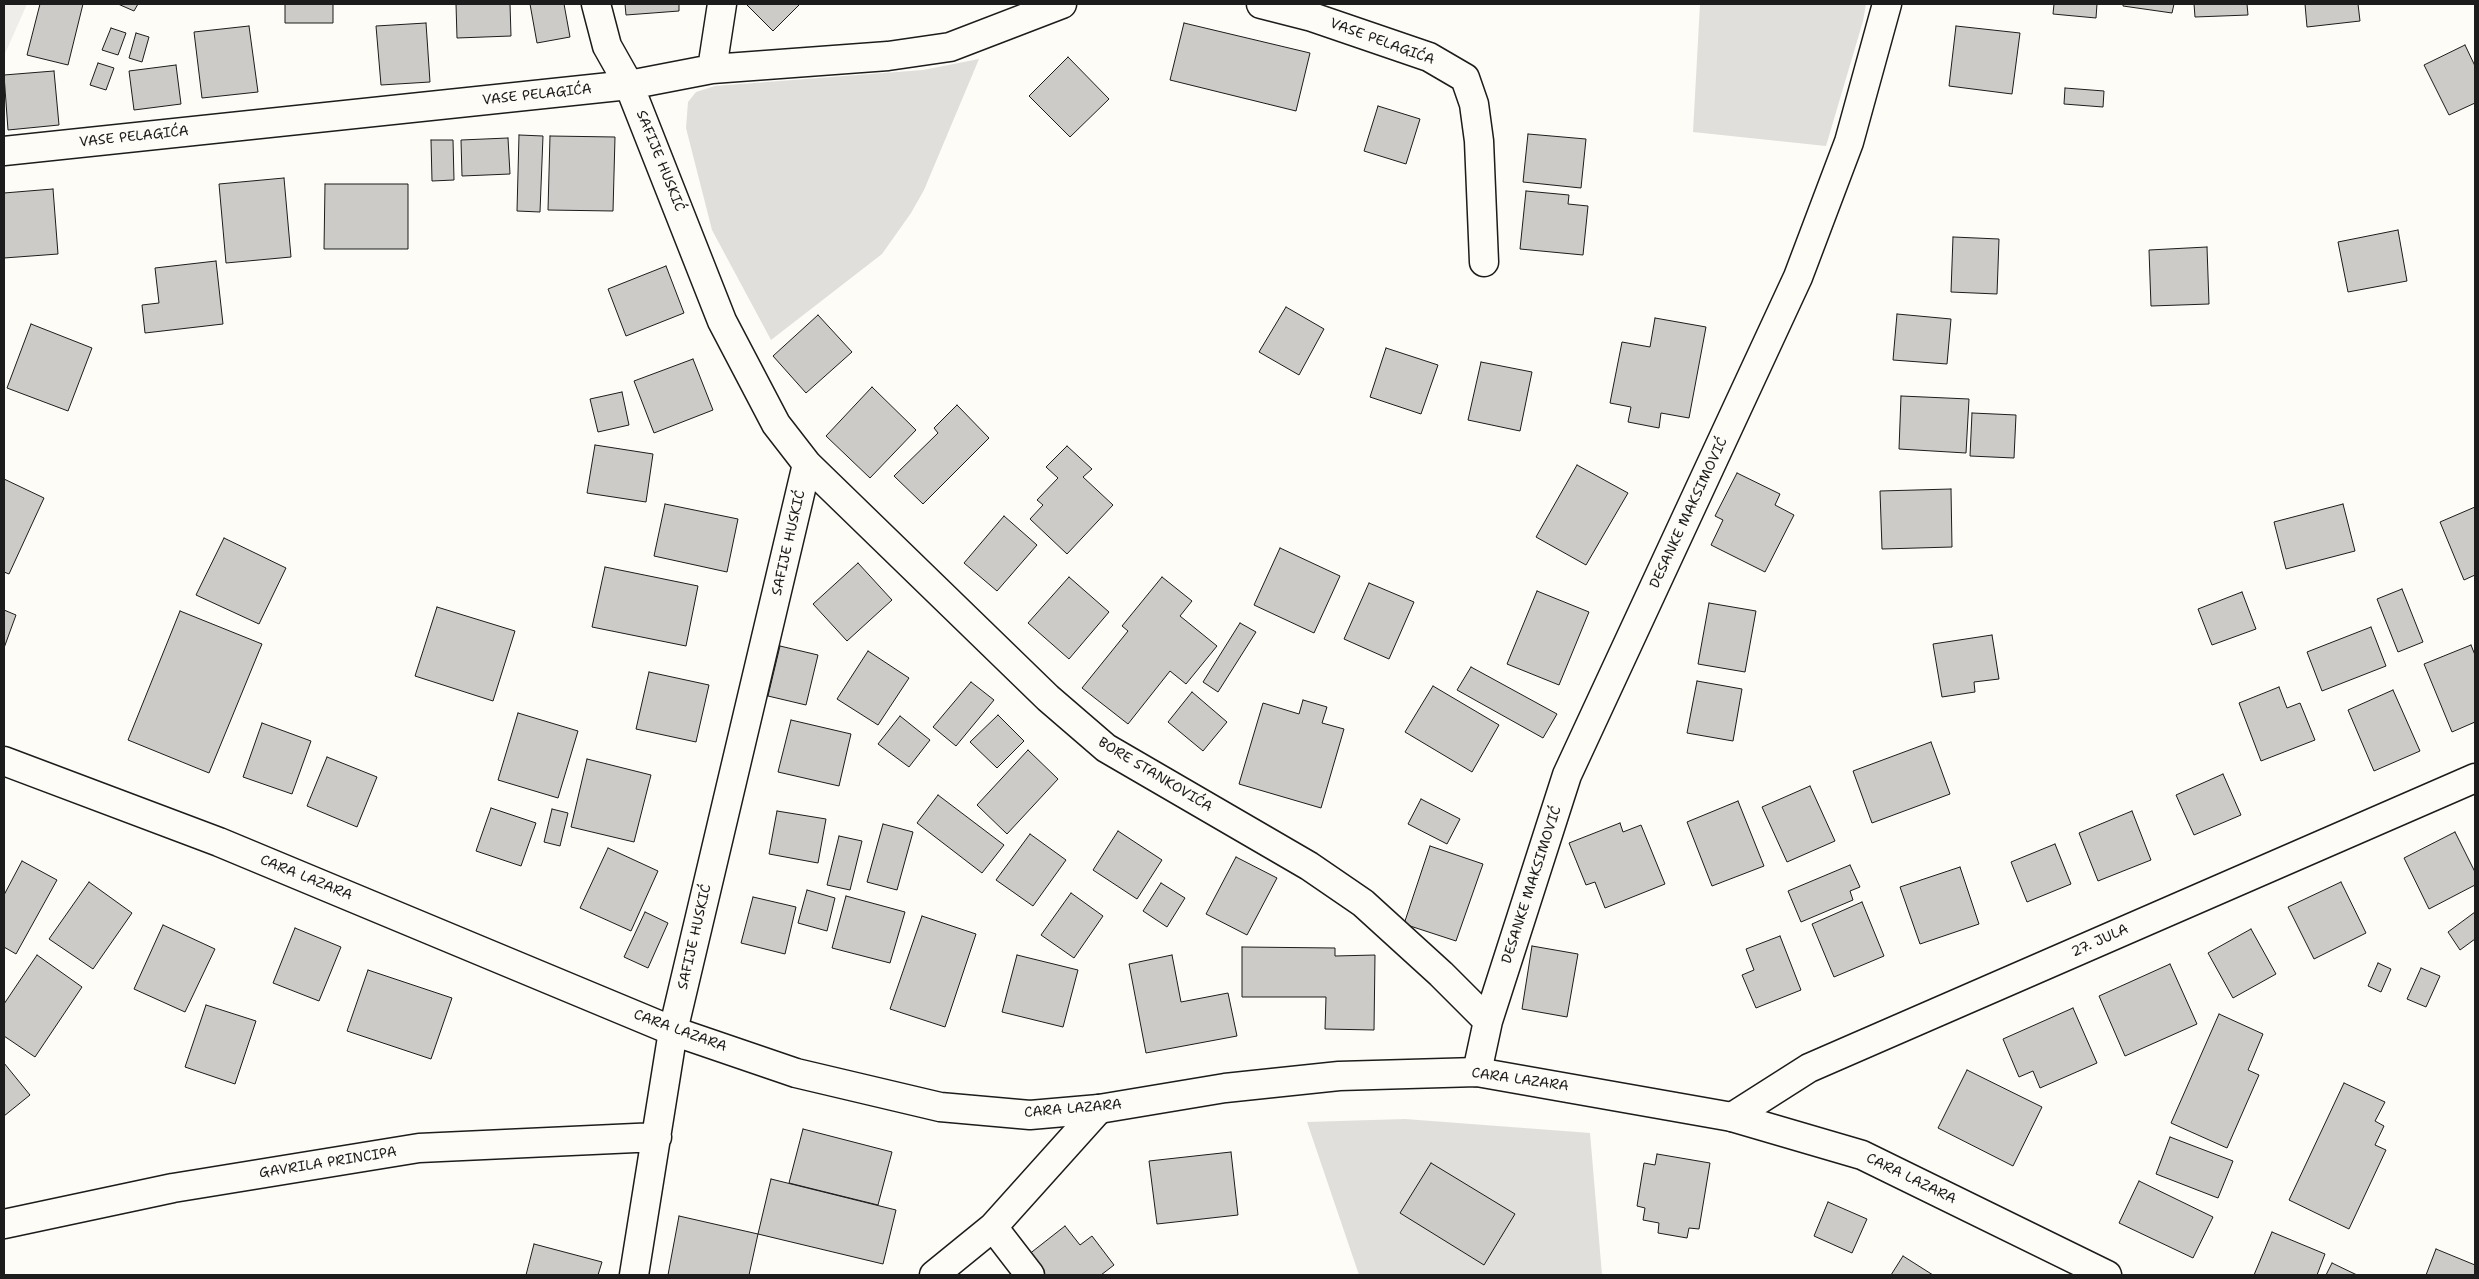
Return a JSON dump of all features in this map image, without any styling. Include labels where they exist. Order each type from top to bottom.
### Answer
[{"type":"street","name":"SAFIJE HUSKIĆ","points":[[596,4],[607,46],[629,85],[722,321],[776,424],[807,464],[673,1031],[634,1275]]},
{"type":"street","points":[[712,69],[722,4]]},
{"type":"street","name":"VASE PELAGIĆA","points":[[4,151],[629,85],[712,69],[888,56],[950,47],[1062,4]]},
{"type":"street","name":"VASE PELAGIĆA","points":[[1261,4],[1318,10],[1430,57],[1465,78],[1474,104],[1479,141],[1484,262]]},
{"type":"street","name":"DESANKE MAKSIMOVIĆ","points":[[1488,1021],[1567,775],[1798,277],[1850,142],[1887,4]]},
{"type":"street","name":"BORE STANKOVIĆA","points":[[807,464],[1048,698],[1106,748],[1309,866],[1363,903],[1441,974],[1488,1021]]},
{"type":"street","name":"CARA LAZARA","points":[[4,761],[219,842],[673,1031],[796,1073],[940,1107],[1030,1115],[1099,1109],[1225,1088],[1339,1076],[1477,1072],[1732,1117],[1862,1155],[2107,1275]]},
{"type":"street","name":"27. JULA","points":[[1732,1117],[1809,1068],[2475,778]]},
{"type":"street","points":[[1477,1072],[1488,1021]]},
{"type":"street","points":[[934,1275],[992,1227],[1099,1109]]},
{"type":"street","name":"GAVRILA PRINCIPA","points":[[4,1224],[173,1188],[419,1148],[657,1137]]},
{"type":"street","points":[[992,1227],[1030,1275]]},
{"type":"shaded area","points":[[4,4],[27,4],[4,56]]},
{"type":"shaded area","points":[[1700,4],[1866,4],[1863,21],[1826,146],[1693,132]]},
{"type":"shaded area","points":[[979,59],[924,190],[911,213],[882,254],[771,340],[712,230],[686,128],[688,102],[696,92],[715,86],[923,70]]},
{"type":"shaded area","points":[[1405,1119],[1590,1133],[1602,1275],[1359,1275],[1307,1122]]},
{"type":"building","points":[[40,4],[83,4],[68,65],[27,55]]},
{"type":"building","points":[[118,4],[138,4],[134,11]]},
{"type":"building","points":[[285,4],[333,4],[333,23],[285,23]]},
{"type":"building","points":[[456,4],[510,4],[511,36],[457,38]]},
{"type":"building","points":[[530,4],[564,4],[570,37],[537,43]]},
{"type":"building","points":[[625,4],[679,4],[679,11],[626,15]]},
{"type":"building","points":[[746,4],[800,4],[773,31]]},
{"type":"building","points":[[2054,4],[2097,4],[2096,18],[2053,14]]},
{"type":"building","points":[[2123,4],[2174,4],[2172,13],[2123,6]]},
{"type":"building","points":[[2194,4],[2247,4],[2248,15],[2195,17]]},
{"type":"building","points":[[2305,4],[2358,4],[2360,21],[2307,27]]},
{"type":"building","points":[[426,23],[430,82],[381,85],[376,26]]},
{"type":"building","points":[[1184,23],[1310,53],[1296,111],[1170,80]]},
{"type":"building","points":[[249,26],[258,92],[202,98],[194,32]]},
{"type":"building","points":[[1956,26],[2020,33],[2012,94],[1949,86]]},
{"type":"building","points":[[111,28],[126,33],[118,55],[102,50]]},
{"type":"building","points":[[136,33],[149,37],[142,62],[129,58]]},
{"type":"building","points":[[2465,45],[2475,66],[2475,103],[2449,115],[2424,65]]},
{"type":"building","points":[[1068,57],[1109,99],[1070,137],[1029,96]]},
{"type":"building","points":[[98,63],[114,68],[106,90],[90,85]]},
{"type":"building","points":[[176,65],[181,104],[134,110],[129,71]]},
{"type":"building","points":[[54,71],[59,125],[8,130],[4,75]]},
{"type":"building","points":[[2065,88],[2104,91],[2103,107],[2064,104]]},
{"type":"building","points":[[1378,106],[1420,119],[1406,164],[1364,151]]},
{"type":"building","points":[[1528,134],[1586,139],[1581,188],[1523,182]]},
{"type":"building","points":[[519,135],[543,136],[540,212],[517,211]]},
{"type":"building","points":[[550,136],[615,137],[613,211],[548,210]]},
{"type":"building","points":[[508,138],[510,174],[462,176],[461,140]]},
{"type":"building","points":[[431,140],[453,140],[454,180],[432,181]]},
{"type":"building","points":[[284,178],[291,257],[226,263],[219,184]]},
{"type":"building","points":[[325,184],[408,184],[408,249],[324,249]]},
{"type":"building","points":[[53,189],[58,254],[4,258],[4,193]]},
{"type":"building","points":[[1526,191],[1569,195],[1568,204],[1588,206],[1583,255],[1520,249]]},
{"type":"building","points":[[2398,230],[2407,281],[2348,292],[2338,242]]},
{"type":"building","points":[[1953,237],[1999,239],[1997,294],[1951,292]]},
{"type":"building","points":[[2207,247],[2209,304],[2151,306],[2149,250]]},
{"type":"building","points":[[216,261],[223,324],[145,333],[142,305],[159,303],[155,268]]},
{"type":"building","points":[[666,266],[684,313],[626,336],[608,289]]},
{"type":"building","points":[[1286,307],[1324,329],[1299,375],[1259,352]]},
{"type":"building","points":[[1897,314],[1951,319],[1947,364],[1893,360]]},
{"type":"building","points":[[818,315],[852,352],[806,393],[773,356]]},
{"type":"building","points":[[1655,318],[1706,327],[1689,418],[1661,413],[1659,428],[1628,422],[1631,407],[1610,403],[1622,342],[1650,347]]},
{"type":"building","points":[[31,324],[92,348],[68,411],[7,388]]},
{"type":"building","points":[[1386,348],[1438,365],[1421,414],[1370,397]]},
{"type":"building","points":[[693,359],[713,410],[654,433],[634,381]]},
{"type":"building","points":[[1481,362],[1532,372],[1520,431],[1468,420]]},
{"type":"building","points":[[872,387],[916,430],[870,478],[826,436]]},
{"type":"building","points":[[622,392],[629,425],[598,432],[590,399]]},
{"type":"building","points":[[1901,396],[1969,399],[1966,453],[1899,449]]},
{"type":"building","points":[[957,405],[989,438],[923,504],[894,476],[938,433],[934,428]]},
{"type":"building","points":[[1972,413],[2016,415],[2014,458],[1970,456]]},
{"type":"building","points":[[595,445],[653,454],[646,502],[587,493]]},
{"type":"building","points":[[1067,446],[1092,469],[1083,477],[1113,505],[1067,554],[1030,519],[1043,505],[1037,500],[1058,478],[1046,467]]},
{"type":"building","points":[[1577,465],[1628,493],[1586,565],[1536,537]]},
{"type":"building","points":[[1737,473],[1780,494],[1775,505],[1794,515],[1765,572],[1711,545],[1723,520],[1715,516]]},
{"type":"building","points":[[4,479],[44,498],[9,574],[4,572]]},
{"type":"building","points":[[1951,489],[1952,547],[1882,549],[1880,491]]},
{"type":"building","points":[[665,504],[738,519],[727,572],[654,556]]},
{"type":"building","points":[[2343,504],[2355,551],[2286,569],[2274,522]]},
{"type":"building","points":[[2475,507],[2475,575],[2464,580],[2440,522]]},
{"type":"building","points":[[1004,516],[1037,545],[997,591],[964,563]]},
{"type":"building","points":[[224,538],[286,568],[259,624],[196,595]]},
{"type":"building","points":[[1280,548],[1340,576],[1314,633],[1254,605]]},
{"type":"building","points":[[858,563],[892,600],[847,641],[813,604]]},
{"type":"building","points":[[605,567],[698,586],[686,646],[592,627]]},
{"type":"building","points":[[1069,577],[1109,612],[1069,659],[1028,623]]},
{"type":"building","points":[[1162,577],[1192,601],[1180,616],[1217,646],[1186,684],[1170,671],[1128,724],[1082,688],[1128,631],[1122,626]]},
{"type":"building","points":[[1369,583],[1414,602],[1389,659],[1344,639]]},
{"type":"building","points":[[2402,589],[2423,642],[2398,652],[2377,599]]},
{"type":"building","points":[[1537,591],[1589,612],[1559,685],[1507,664]]},
{"type":"building","points":[[2242,592],[2256,629],[2212,645],[2198,609]]},
{"type":"building","points":[[1709,603],[1756,611],[1745,672],[1698,664]]},
{"type":"building","points":[[437,607],[515,631],[493,701],[415,676]]},
{"type":"building","points":[[4,610],[16,615],[4,648]]},
{"type":"building","points":[[180,611],[262,644],[209,773],[128,740]]},
{"type":"building","points":[[1240,623],[1256,632],[1218,692],[1203,682]]},
{"type":"building","points":[[2371,627],[2386,666],[2322,691],[2307,652]]},
{"type":"building","points":[[1992,635],[1999,679],[1974,682],[1975,692],[1942,697],[1933,644]]},
{"type":"building","points":[[2471,645],[2475,655],[2475,722],[2452,732],[2424,664]]},
{"type":"building","points":[[780,646],[818,655],[806,705],[768,696]]},
{"type":"building","points":[[868,651],[909,678],[878,725],[837,699]]},
{"type":"building","points":[[1471,667],[1557,714],[1543,738],[1457,690]]},
{"type":"building","points":[[649,672],[709,685],[696,742],[636,729]]},
{"type":"building","points":[[1697,681],[1742,689],[1733,741],[1687,733]]},
{"type":"building","points":[[971,682],[994,700],[956,746],[933,727]]},
{"type":"building","points":[[1433,686],[1499,725],[1472,772],[1405,732]]},
{"type":"building","points":[[2279,687],[2287,708],[2300,703],[2315,740],[2261,761],[2239,703]]},
{"type":"building","points":[[2393,690],[2420,751],[2374,771],[2348,710]]},
{"type":"building","points":[[1192,692],[1227,722],[1203,751],[1168,722]]},
{"type":"building","points":[[1303,700],[1327,707],[1322,723],[1344,729],[1321,808],[1239,784],[1263,703],[1299,714]]},
{"type":"building","points":[[518,713],[578,731],[558,798],[498,780]]},
{"type":"building","points":[[998,715],[1024,741],[997,768],[970,742]]},
{"type":"building","points":[[900,716],[930,740],[909,767],[878,744]]},
{"type":"building","points":[[791,720],[851,734],[839,786],[778,772]]},
{"type":"building","points":[[262,723],[311,741],[292,794],[243,777]]},
{"type":"building","points":[[1931,742],[1950,794],[1872,823],[1853,771]]},
{"type":"building","points":[[1028,750],[1058,779],[1007,834],[977,805]]},
{"type":"building","points":[[327,757],[377,777],[357,827],[307,806]]},
{"type":"building","points":[[587,759],[651,775],[634,842],[571,827]]},
{"type":"building","points":[[2223,774],[2241,815],[2194,835],[2176,795]]},
{"type":"building","points":[[1810,786],[1835,841],[1787,862],[1762,807]]},
{"type":"building","points":[[938,795],[1004,845],[982,873],[917,823]]},
{"type":"building","points":[[1421,799],[1460,819],[1447,844],[1408,824]]},
{"type":"building","points":[[1738,801],[1764,866],[1712,886],[1687,822]]},
{"type":"building","points":[[491,808],[536,823],[521,866],[476,851]]},
{"type":"building","points":[[552,809],[568,813],[560,846],[544,842]]},
{"type":"building","points":[[777,811],[826,819],[818,863],[769,854]]},
{"type":"building","points":[[2132,811],[2151,860],[2098,881],[2079,833]]},
{"type":"building","points":[[1620,823],[1623,832],[1641,825],[1665,884],[1605,908],[1595,882],[1586,885],[1569,843]]},
{"type":"building","points":[[883,824],[913,832],[897,890],[867,882]]},
{"type":"building","points":[[1118,831],[1162,860],[1137,899],[1093,870]]},
{"type":"building","points":[[2455,832],[2475,872],[2475,885],[2429,909],[2404,858]]},
{"type":"building","points":[[1030,834],[1066,860],[1033,906],[996,880]]},
{"type":"building","points":[[839,836],[862,841],[850,890],[827,885]]},
{"type":"building","points":[[2055,844],[2071,884],[2027,902],[2011,862]]},
{"type":"building","points":[[1430,846],[1483,864],[1456,941],[1404,924]]},
{"type":"building","points":[[608,848],[658,871],[631,931],[580,908]]},
{"type":"building","points":[[1236,857],[1277,878],[1247,935],[1206,914]]},
{"type":"building","points":[[22,861],[57,880],[16,954],[4,947],[4,895]]},
{"type":"building","points":[[1850,865],[1860,887],[1850,891],[1853,900],[1801,922],[1788,891]]},
{"type":"building","points":[[1960,867],[1979,924],[1920,944],[1900,887]]},
{"type":"building","points":[[89,882],[132,913],[93,969],[49,939]]},
{"type":"building","points":[[2341,882],[2366,933],[2314,959],[2288,907]]},
{"type":"building","points":[[1161,883],[1185,898],[1167,927],[1143,911]]},
{"type":"building","points":[[807,890],[835,898],[827,931],[798,923]]},
{"type":"building","points":[[1071,893],[1103,916],[1074,958],[1041,935]]},
{"type":"building","points":[[846,896],[905,912],[890,963],[832,948]]},
{"type":"building","points":[[753,897],[796,907],[785,954],[741,943]]},
{"type":"building","points":[[1862,902],[1884,956],[1834,977],[1812,924]]},
{"type":"building","points":[[645,912],[668,923],[648,968],[624,957]]},
{"type":"building","points":[[2475,912],[2475,939],[2460,950],[2448,932]]},
{"type":"building","points":[[922,916],[976,934],[945,1027],[890,1009]]},
{"type":"building","points":[[163,925],[215,949],[185,1012],[134,989]]},
{"type":"building","points":[[295,928],[341,947],[319,1001],[273,983]]},
{"type":"building","points":[[2251,929],[2276,974],[2233,998],[2208,953]]},
{"type":"building","points":[[1780,936],[1801,990],[1756,1008],[1742,975],[1754,970],[1746,949]]},
{"type":"building","points":[[1532,946],[1578,954],[1567,1017],[1522,1009]]},
{"type":"building","points":[[1242,947],[1335,948],[1335,956],[1375,955],[1374,1030],[1325,1029],[1326,997],[1242,997]]},
{"type":"building","points":[[37,955],[82,987],[35,1057],[4,1036],[4,1004]]},
{"type":"building","points":[[1017,955],[1078,970],[1063,1027],[1002,1012]]},
{"type":"building","points":[[1172,955],[1181,1002],[1228,993],[1237,1036],[1146,1053],[1129,964]]},
{"type":"building","points":[[2378,963],[2391,969],[2381,992],[2368,986]]},
{"type":"building","points":[[2170,964],[2197,1024],[2125,1056],[2099,996]]},
{"type":"building","points":[[2421,968],[2440,976],[2426,1007],[2407,999]]},
{"type":"building","points":[[368,970],[452,998],[431,1059],[347,1031]]},
{"type":"building","points":[[206,1005],[256,1021],[235,1084],[185,1067]]},
{"type":"building","points":[[2073,1008],[2097,1063],[2040,1088],[2033,1071],[2019,1077],[2003,1039]]},
{"type":"building","points":[[2219,1014],[2263,1034],[2248,1070],[2259,1075],[2227,1148],[2171,1123]]},
{"type":"building","points":[[4,1063],[30,1095],[4,1116]]},
{"type":"building","points":[[1967,1070],[2042,1107],[2013,1166],[1938,1128]]},
{"type":"building","points":[[2344,1083],[2385,1102],[2375,1121],[2384,1126],[2375,1145],[2386,1150],[2349,1229],[2289,1200]]},
{"type":"building","points":[[803,1129],[892,1152],[878,1205],[789,1183]]},
{"type":"building","points":[[2170,1137],[2233,1161],[2218,1198],[2156,1174]]},
{"type":"building","points":[[1231,1152],[1238,1215],[1157,1224],[1149,1161]]},
{"type":"building","points":[[1657,1154],[1710,1163],[1699,1229],[1689,1228],[1687,1238],[1658,1233],[1659,1223],[1643,1220],[1645,1208],[1637,1206],[1644,1163],[1655,1165]]},
{"type":"building","points":[[1431,1163],[1515,1214],[1484,1265],[1400,1213]]},
{"type":"building","points":[[771,1179],[896,1210],[883,1264],[758,1234]]},
{"type":"building","points":[[2139,1181],[2213,1217],[2193,1258],[2119,1223]]},
{"type":"building","points":[[1828,1202],[1867,1219],[1852,1253],[1814,1236]]},
{"type":"building","points":[[679,1216],[758,1234],[749,1275],[668,1275]]},
{"type":"building","points":[[1065,1226],[1080,1245],[1092,1236],[1114,1265],[1101,1275],[1043,1275],[1028,1255]]},
{"type":"building","points":[[2272,1232],[2325,1254],[2317,1275],[2254,1275]]},
{"type":"building","points":[[534,1244],[602,1262],[598,1275],[526,1275]]},
{"type":"building","points":[[2436,1249],[2475,1265],[2475,1275],[2426,1275]]},
{"type":"building","points":[[1903,1256],[1933,1275],[1891,1275]]},
{"type":"building","points":[[2332,1263],[2357,1275],[2326,1275]]}]
